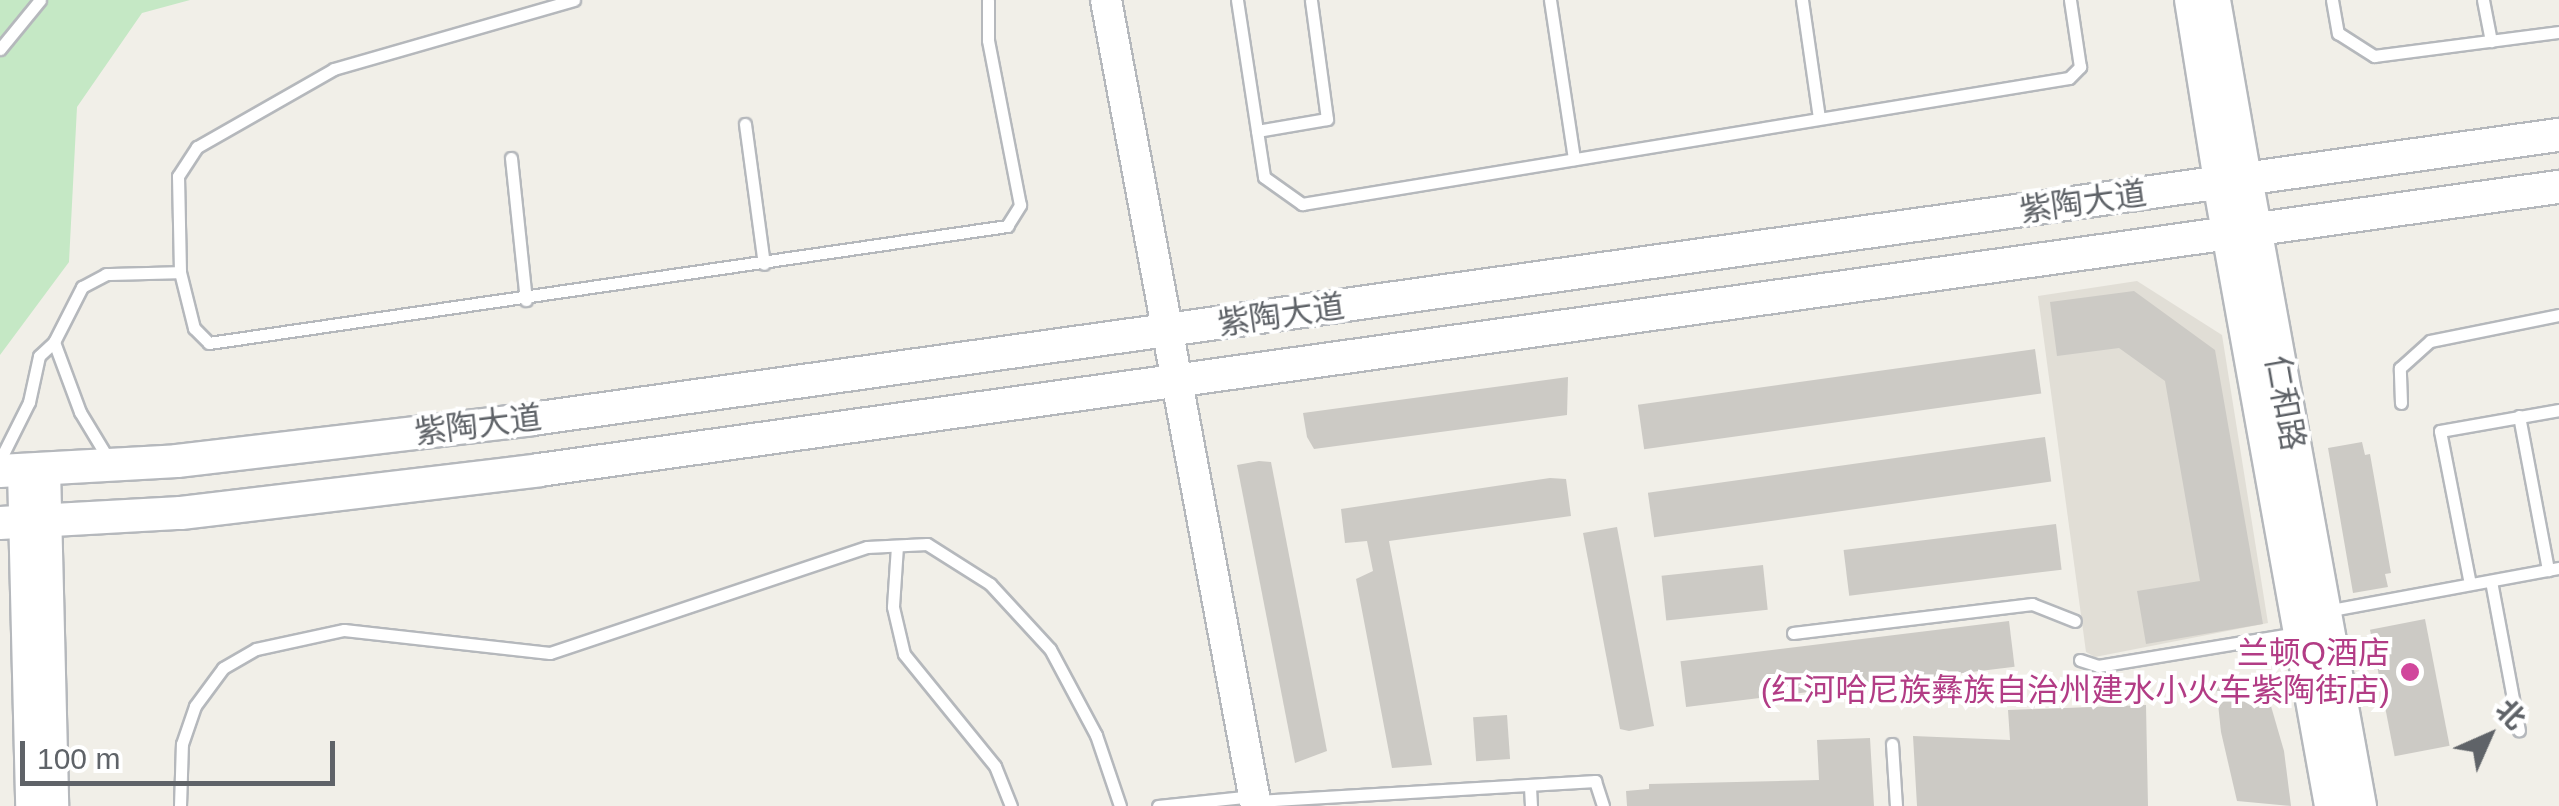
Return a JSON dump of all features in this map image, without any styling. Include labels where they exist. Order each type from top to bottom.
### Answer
[{"type":"main road","name":"紫陶大道","points":[[17,467],[112,465],[458,428],[2559,134]]},
{"type":"main road","name":"仁和路","points":[[2233,180],[2309,623],[2331,806]]},
{"type":"main road","name":"紫陶大道","points":[[24,522],[392,489],[2559,187]]},
{"type":"main road","name":"仁和路","points":[[2309,623],[2360,806]]},
{"type":"street","points":[[1106,0],[1255,801]]},
{"type":"street","name":"仁和路","points":[[2190,0],[2233,180]]},
{"type":"street","name":"仁和路","points":[[2216,0],[2233,180]]},
{"type":"street","points":[[17,467],[53,806]]},
{"type":"street","points":[[24,522],[31,806]]},
{"type":"lane","points":[[0,49],[40,0]]},
{"type":"lane","points":[[574,0],[334,69],[196,147],[178,176],[180,272],[190,321],[208,343],[526,300],[1007,226],[1016,218],[1020,205],[988,40],[988,0]]},
{"type":"lane","points":[[1237,0],[1264,177],[1302,204],[2069,78],[2080,66],[2070,0]]},
{"type":"lane","points":[[1257,132],[1327,119],[1311,0]]},
{"type":"lane","points":[[1550,0],[1574,159]]},
{"type":"lane","points":[[1802,0],[1820,118]]},
{"type":"lane","points":[[2332,0],[2338,33],[2364,53],[2559,32]]},
{"type":"lane","points":[[2483,0],[2490,41]]},
{"type":"lane","points":[[745,124],[764,264]]},
{"type":"lane","points":[[511,158],[526,300]]},
{"type":"lane","points":[[17,467],[39,356],[54,342],[82,287],[97,276],[180,272]]},
{"type":"lane","points":[[2401,403],[2400,368],[2430,341],[2559,315]]},
{"type":"lane","points":[[54,342],[80,412],[112,465]]},
{"type":"lane","points":[[2470,584],[2440,431],[2559,410]]},
{"type":"lane","points":[[2080,660],[2098,666],[2554,569],[2518,416]]},
{"type":"lane","points":[[180,806],[182,744],[195,706],[223,668],[256,649],[344,630],[381,631],[441,644],[550,653],[867,547],[926,544],[949,556],[1030,623],[1084,706],[1120,806]]},
{"type":"lane","points":[[897,546],[892,606],[904,654],[995,766],[1010,806]]},
{"type":"lane","points":[[2491,581],[2520,730]]},
{"type":"lane","points":[[1793,633],[2032,604],[2075,622]]},
{"type":"lane","points":[[1892,744],[1896,806]]},
{"type":"lane","points":[[1158,806],[1313,802],[1595,780],[1603,806]]},
{"type":"lane","points":[[1530,787],[1531,806]]},
{"type":"shaded area","points":[[2137,281],[2222,335],[2268,623],[2095,657],[2086,652],[2038,296]]},
{"type":"green space","points":[[0,0],[190,0],[142,13],[77,107],[69,262],[0,355]]},
{"type":"building","points":[[2134,291],[2215,350],[2263,624],[2146,644],[2137,591],[2200,581],[2165,381],[2119,348],[2057,356],[2050,302]]},
{"type":"building","points":[[2035,349],[2041,394],[1644,449],[1638,405]]},
{"type":"building","points":[[1568,377],[1567,415],[1314,449],[1307,437],[1303,413]]},
{"type":"building","points":[[2045,437],[2051,482],[1654,537],[1648,493]]},
{"type":"building","points":[[2362,442],[2365,455],[2370,454],[2391,573],[2385,574],[2388,587],[2353,593],[2328,448]]},
{"type":"building","points":[[1271,462],[1327,751],[1295,763],[1237,465]]},
{"type":"building","points":[[1550,478],[1566,479],[1571,516],[1389,541],[1432,765],[1392,768],[1356,579],[1373,571],[1367,541],[1345,543],[1341,509]]},
{"type":"building","points":[[2056,524],[2062,570],[1849,596],[1844,550]]},
{"type":"building","points":[[1617,527],[1654,726],[1629,731],[1620,729],[1583,533]]},
{"type":"building","points":[[1763,565],[1768,610],[1666,620],[1662,576]]},
{"type":"building","points":[[2425,619],[2450,746],[2395,756],[2370,630]]},
{"type":"building","points":[[2009,621],[2015,667],[1686,707],[1680,661]]},
{"type":"building","points":[[2262,675],[2284,751],[2291,806],[2237,801],[2221,732],[2216,685]]},
{"type":"building","points":[[2146,705],[2148,806],[1917,806],[1913,736],[2010,740],[2008,710]]},
{"type":"building","points":[[1507,715],[1510,759],[1476,761],[1473,717]]},
{"type":"building","points":[[1870,738],[1874,806],[1627,806],[1626,791],[1649,789],[1649,784],[1819,780],[1817,740]]},
{"type":"place","name":"兰顿Q酒店 (红河哈尼族彝族自治州建水小火车紫陶街店)","points":[[2410,672]]}]
